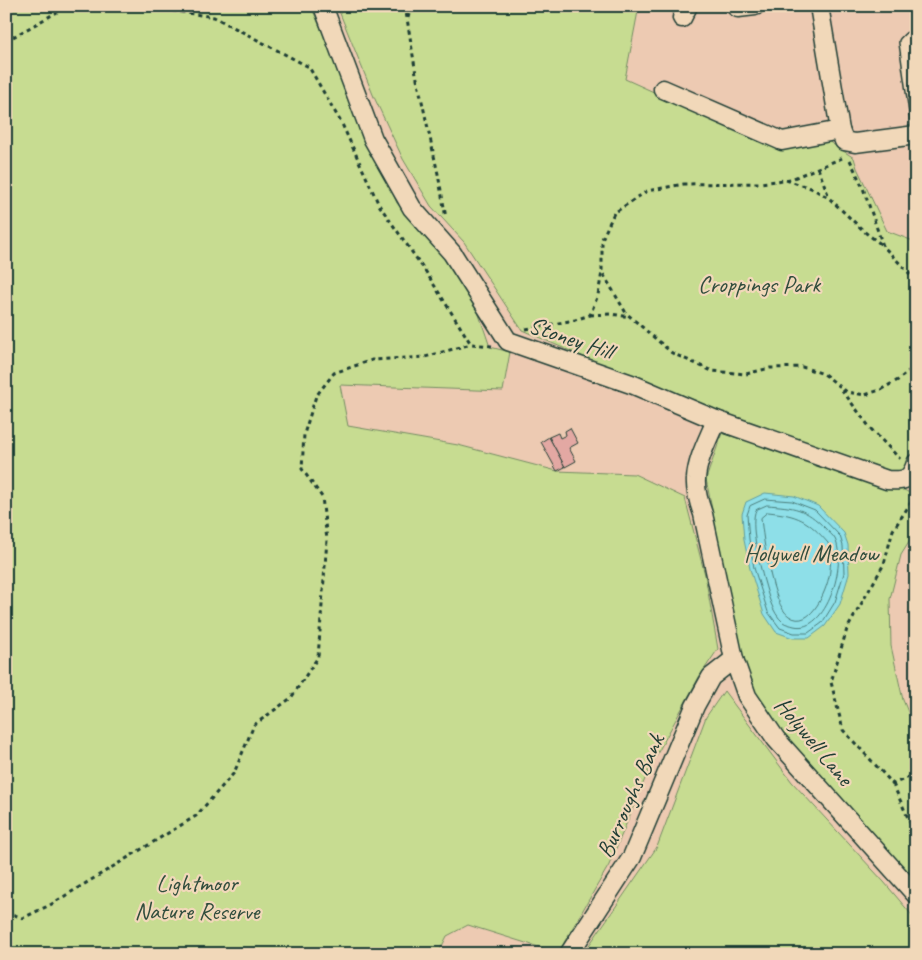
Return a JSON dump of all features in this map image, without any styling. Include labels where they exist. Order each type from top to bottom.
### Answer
[{"type":"street","name":"Stoney Hill","points":[[324,6],[373,139],[412,208],[452,253],[508,341],[634,385],[716,420],[887,480],[900,480],[909,477],[914,468]]},
{"type":"street","points":[[735,6],[738,8],[755,6]]},
{"type":"street","points":[[819,6],[840,130],[844,140],[855,143],[916,135]]},
{"type":"street","points":[[662,89],[782,141],[840,130]]},
{"type":"street","name":"Holywell Lane","points":[[716,420],[696,478],[698,499],[734,659],[747,696],[776,739],[916,895]]},
{"type":"street","name":"Burroughs Bank","points":[[569,954],[632,857],[695,706],[711,677],[734,659]]},
{"type":"lane","points":[[916,39],[909,37],[904,42],[916,124]]},
{"type":"path","points":[[6,41],[66,7],[80,6]]},
{"type":"path","points":[[141,6],[214,17],[309,67],[342,124],[379,204],[426,272],[471,344]]},
{"type":"path","points":[[405,6],[416,74],[438,174],[452,253]]},
{"type":"path","points":[[407,19],[411,6]]},
{"type":"path","points":[[590,315],[598,295],[602,272],[602,239],[614,213],[647,192],[684,184],[760,183],[785,180],[842,158],[851,161],[863,188],[883,246]]},
{"type":"path","points":[[818,168],[829,198]]},
{"type":"path","points":[[785,180],[811,188],[829,198],[866,233],[883,246],[911,275],[916,283]]},
{"type":"path","points":[[602,272],[626,313],[672,353],[712,371],[746,374],[770,368],[802,367],[824,374],[847,392],[865,395],[880,390],[898,380],[916,366]]},
{"type":"path","points":[[6,912],[23,918],[50,905],[196,816],[234,773],[254,725],[291,698],[318,657],[327,540],[322,497],[302,469],[304,434],[316,396],[334,373],[372,360],[425,357],[471,344],[490,347],[508,341],[522,330],[576,320],[590,315],[611,314],[631,317]]},
{"type":"path","points":[[839,386],[871,429],[914,468]]},
{"type":"path","points":[[916,496],[893,530],[884,564],[848,628],[832,682],[843,730],[893,784],[916,836]]},
{"type":"path","points":[[893,784],[916,774]]},
{"type":"green space","name":"Lightmoor Nature Reserve","points":[[6,6],[311,6],[397,203],[444,258],[473,297],[490,347],[510,352],[503,391],[340,385],[348,426],[458,445],[557,471],[634,474],[685,498],[705,575],[718,649],[699,677],[650,767],[609,865],[558,953],[468,925],[447,936],[438,954],[6,954]]},
{"type":"green space","name":"Croppings Park","points":[[337,6],[639,6],[625,79],[780,149],[828,141],[854,158],[887,231],[916,242],[916,454],[911,469],[900,477],[721,417],[522,330],[464,242],[431,206],[403,159],[374,97]]},
{"type":"green space","name":"Holywell Meadow","points":[[722,433],[902,489],[916,496],[916,531],[901,555],[890,599],[891,646],[903,700],[916,731],[916,899],[766,714],[745,675],[706,479]]},
{"type":"green space","points":[[724,691],[792,782],[884,882],[916,920],[916,954],[583,954],[657,847],[706,717]]},
{"type":"water","points":[[765,493],[794,496],[818,506],[844,533],[848,545],[849,574],[840,604],[825,626],[809,638],[793,638],[776,632],[764,614],[750,569],[744,540],[742,514],[746,502]]},
{"type":"building","points":[[570,428],[578,443],[569,448],[576,461],[565,467],[549,437],[558,433],[560,438],[566,435],[565,431]]},
{"type":"building","points":[[549,437],[565,467],[557,471],[541,442]]}]
